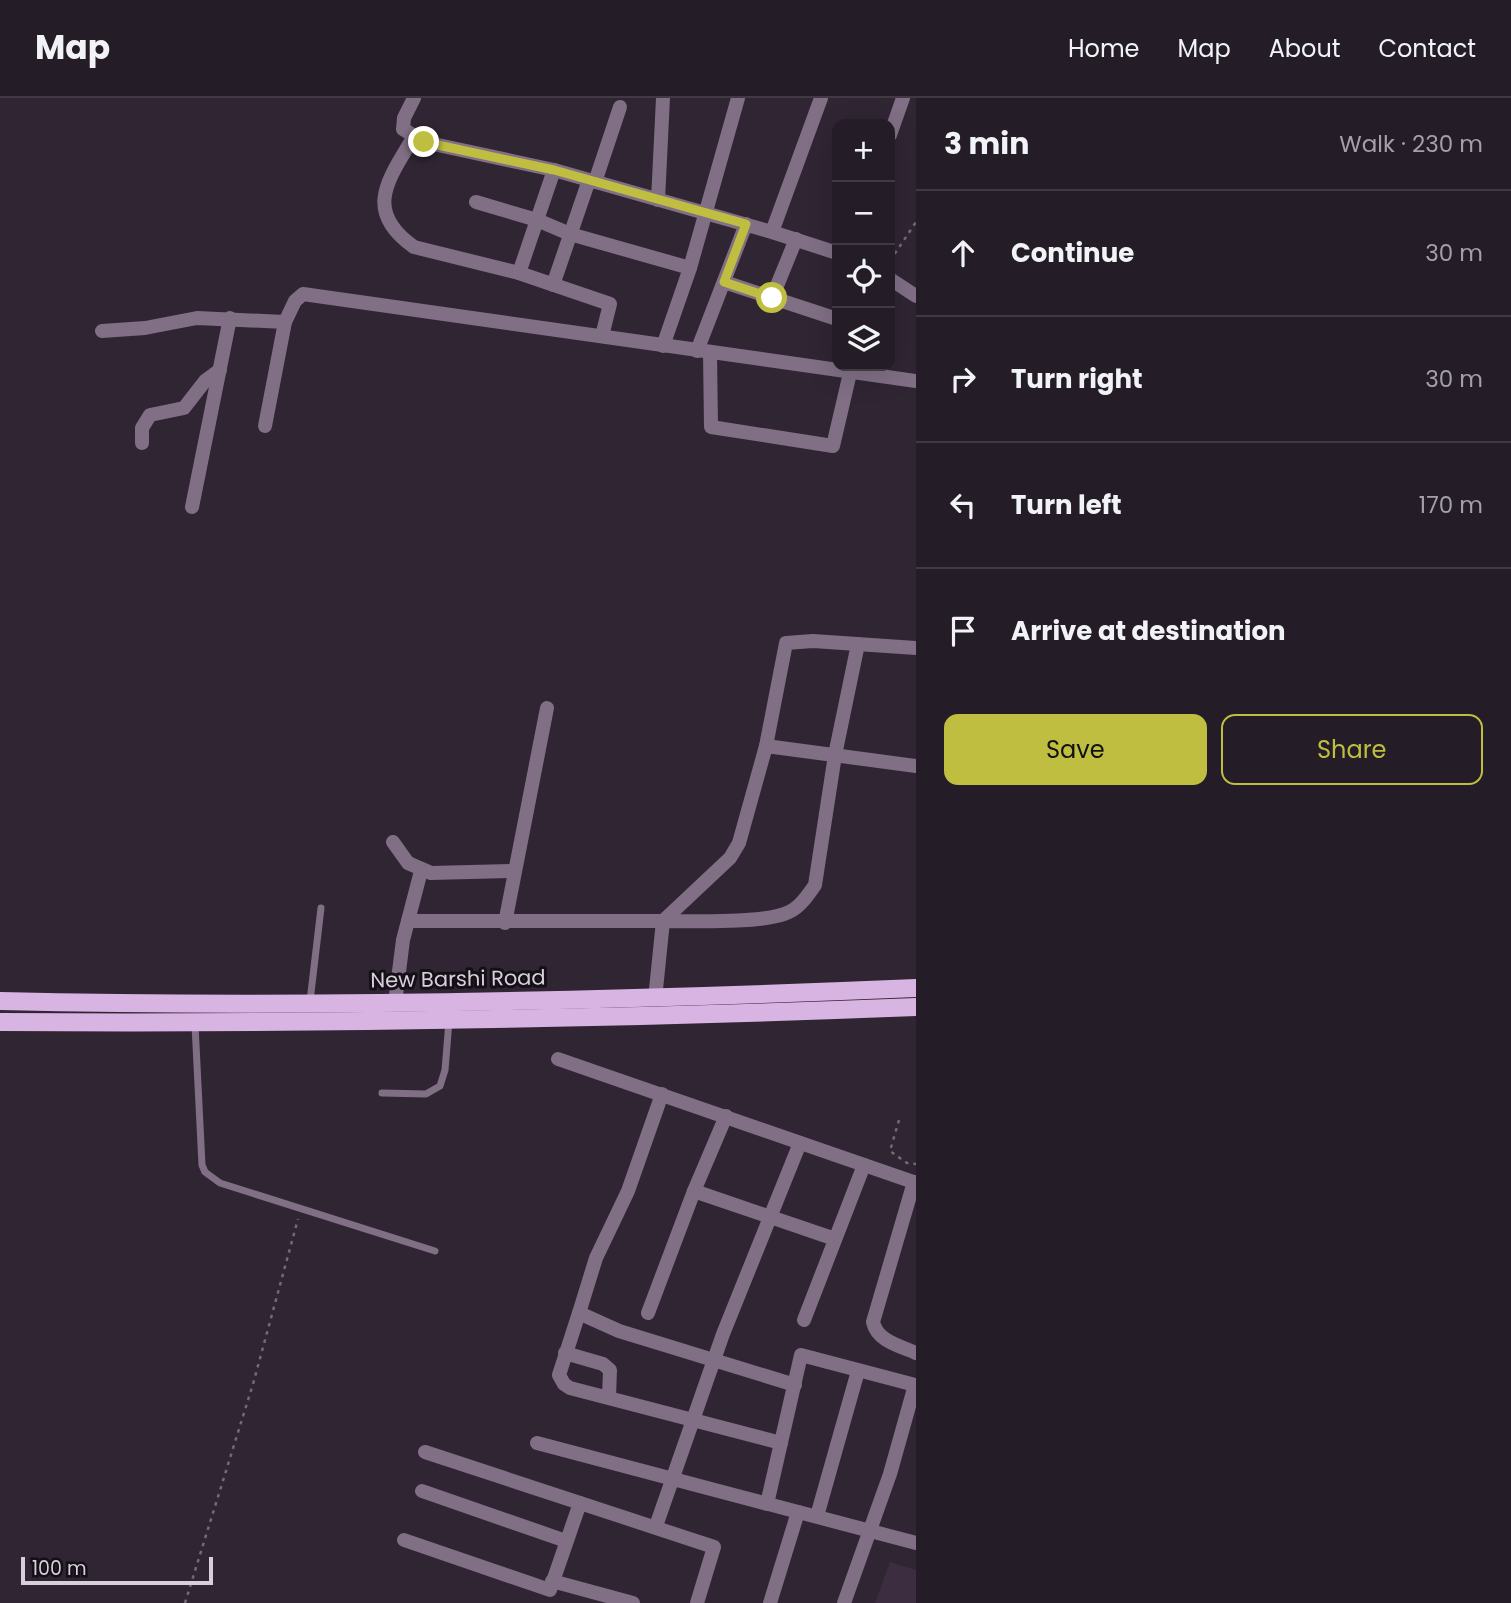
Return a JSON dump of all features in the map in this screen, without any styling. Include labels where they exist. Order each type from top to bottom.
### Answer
[{"type":"main road","name":"New Barshi Road","points":[[0,1001],[395,1003],[655,999],[916,988]]},
{"type":"main road","name":"New Barshi Road","points":[[0,1022],[195,1025],[547,1020],[916,1007]]},
{"type":"street","points":[[414,98],[404,118],[403,129],[413,138],[554,170],[832,251]]},
{"type":"street","points":[[658,200],[663,98]]},
{"type":"street","points":[[663,346],[690,268],[738,98]]},
{"type":"street","points":[[772,232],[821,98]]},
{"type":"street","points":[[895,121],[903,98]]},
{"type":"street","points":[[553,285],[620,107]]},
{"type":"street","points":[[413,138],[386,182],[383,204],[390,226],[414,247],[519,273],[610,304],[602,336]]},
{"type":"street","points":[[519,273],[554,170]]},
{"type":"street","points":[[476,202],[537,220],[570,234],[690,268]]},
{"type":"street","points":[[746,224],[724,282],[704,352],[711,427],[834,446],[859,371],[916,381]]},
{"type":"street","points":[[772,298],[796,239]]},
{"type":"street","points":[[724,282],[832,318]]},
{"type":"street","points":[[895,282],[916,296]]},
{"type":"street","points":[[265,426],[285,322],[295,301],[303,294],[704,352],[832,368]]},
{"type":"street","points":[[102,331],[145,328],[197,318],[285,322]]},
{"type":"street","points":[[192,507],[230,318]]},
{"type":"street","points":[[142,443],[142,428],[150,415],[184,408],[205,381],[220,370]]},
{"type":"street","points":[[655,999],[663,921],[730,858],[738,843],[766,746],[786,643],[813,641],[916,648]]},
{"type":"street","points":[[408,921],[724,922],[788,913],[807,898],[815,885],[835,755],[858,644]]},
{"type":"street","points":[[505,923],[547,708]]},
{"type":"street","points":[[766,746],[916,766]]},
{"type":"street","points":[[393,842],[408,863],[421,871],[514,871]]},
{"type":"street","points":[[395,1003],[408,921],[421,871]]},
{"type":"street","points":[[558,1059],[915,1182],[873,1322],[874,1329],[885,1339],[916,1353]]},
{"type":"street","points":[[662,1094],[628,1191],[596,1258],[559,1375],[564,1384],[782,1443]]},
{"type":"street","points":[[648,1313],[694,1191],[726,1116]]},
{"type":"street","points":[[656,1526],[713,1360],[800,1143]]},
{"type":"street","points":[[804,1320],[864,1165]]},
{"type":"street","points":[[694,1191],[835,1239]]},
{"type":"street","points":[[579,1313],[600,1325],[794,1385]]},
{"type":"street","points":[[565,1353],[603,1364],[610,1370],[609,1397]]},
{"type":"street","points":[[768,1504],[801,1355],[916,1384],[890,1474],[845,1603]]},
{"type":"street","points":[[817,1516],[858,1371]]},
{"type":"street","points":[[537,1443],[916,1543]]},
{"type":"street","points":[[425,1452],[714,1547],[697,1603]]},
{"type":"street","points":[[422,1491],[566,1541]]},
{"type":"street","points":[[550,1591],[580,1503]]},
{"type":"street","points":[[770,1603],[798,1512]]},
{"type":"street","points":[[404,1540],[550,1591],[634,1603]]},
{"type":"lane","points":[[310,1004],[321,908]]},
{"type":"lane","points":[[382,1093],[426,1094],[440,1086],[445,1070],[450,1020]]},
{"type":"lane","points":[[195,1025],[202,1165],[205,1172],[220,1182],[435,1251]]},
{"type":"path","points":[[895,254],[916,222]]},
{"type":"path","points":[[899,1120],[890,1151],[907,1163],[916,1164]]},
{"type":"path","points":[[185,1603],[250,1396],[301,1209]]},
{"type":"shaded area","points":[[890,1562],[916,1570],[916,1603],[875,1603]]},
{"type":"route","points":[[424,142],[554,170],[746,224],[724,282],[772,298]]}]
